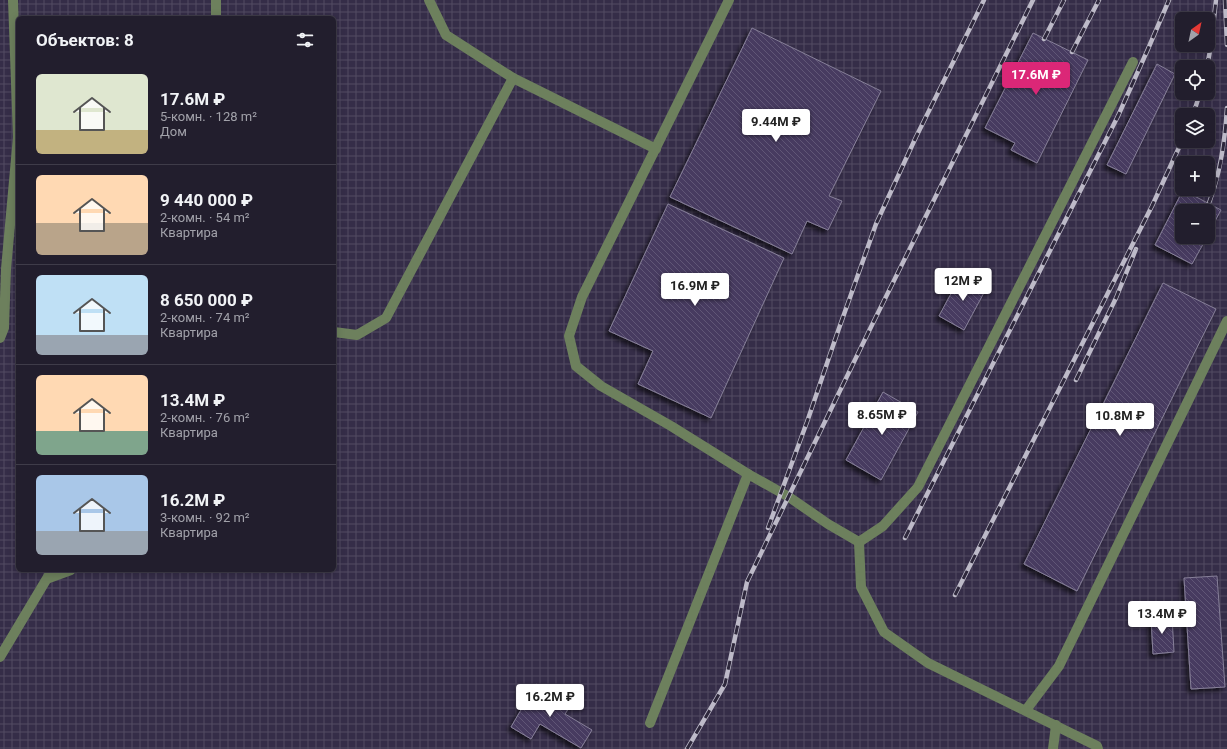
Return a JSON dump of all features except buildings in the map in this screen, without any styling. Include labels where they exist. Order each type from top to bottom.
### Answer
[{"type":"lane","points":[[13,0],[16,82]]},
{"type":"lane","points":[[216,0],[216,16]]},
{"type":"lane","points":[[429,0],[446,35],[513,78],[656,149]]},
{"type":"lane","points":[[729,0],[582,297],[569,336],[576,366],[601,386],[789,497],[828,524],[859,542]]},
{"type":"lane","points":[[859,542],[883,526],[918,487],[1133,62]]},
{"type":"lane","points":[[336,332],[357,335],[386,318],[513,78]]},
{"type":"lane","points":[[1,332],[16,159]]},
{"type":"lane","points":[[1026,710],[1059,666],[1227,321]]},
{"type":"lane","points":[[650,723],[748,474]]},
{"type":"lane","points":[[859,542],[861,587],[884,632],[928,663],[1056,725],[1097,746],[1098,749]]},
{"type":"lane","points":[[0,657],[50,574],[60,572]]},
{"type":"lane","points":[[1053,749],[1056,725]]},
{"type":"shaded area","points":[[0,0],[1227,0],[1227,749],[0,749]]},
{"type":"railway","points":[[768,528],[807,422],[876,224],[916,137],[984,0]]},
{"type":"railway","points":[[687,749],[725,684],[747,582],[869,331],[1033,0]]},
{"type":"railway","points":[[1044,39],[1064,0]]},
{"type":"railway","points":[[1072,52],[1099,0]]},
{"type":"railway","points":[[905,538],[1118,116],[1169,0]]},
{"type":"railway","points":[[1208,60],[1216,0]]},
{"type":"railway","points":[[1225,0],[1227,45]]},
{"type":"railway","points":[[1195,108],[1198,100]]},
{"type":"railway","points":[[1209,203],[1217,180],[1222,156],[1227,108]]},
{"type":"railway","points":[[955,595],[1152,206],[1179,148]]},
{"type":"railway","points":[[1076,380],[1116,298],[1136,249]]}]
